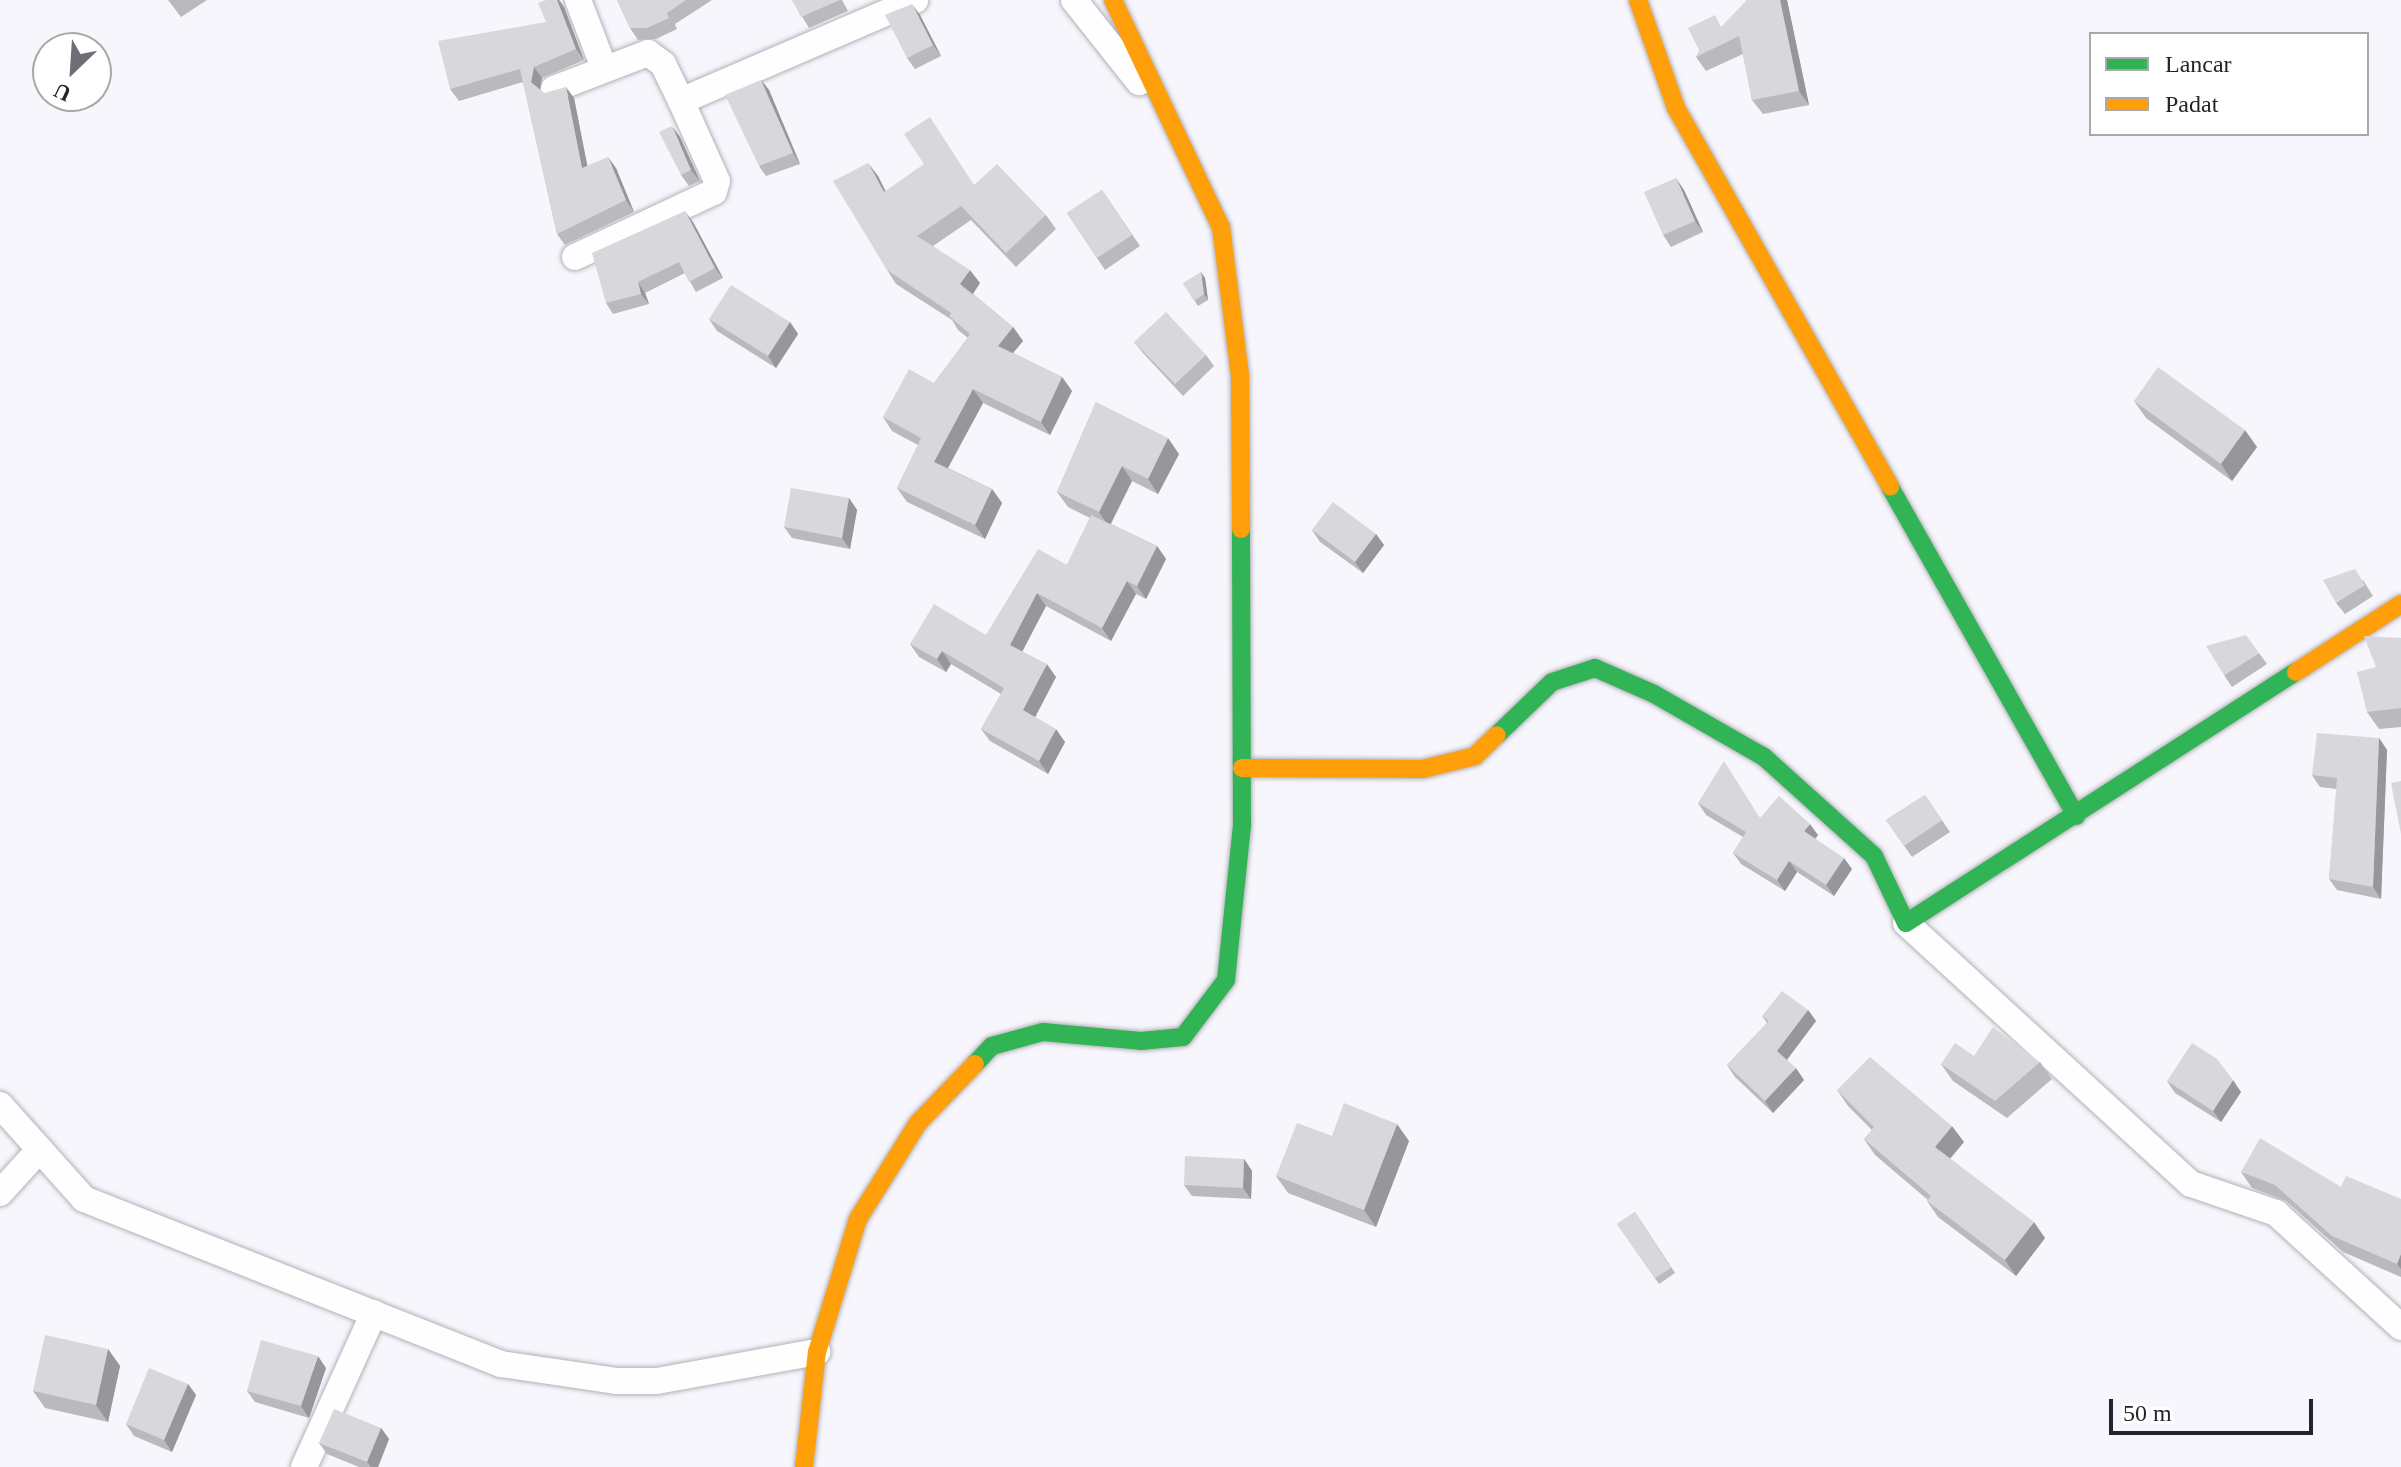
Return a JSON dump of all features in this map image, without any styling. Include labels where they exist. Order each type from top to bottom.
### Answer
[{"type":"street","points":[[578,0],[604,68]]},
{"type":"street","points":[[681,101],[915,0]]},
{"type":"street","points":[[1074,0],[1180,132]]},
{"type":"street","points":[[804,1467],[817,1352],[858,1219],[918,1123],[992,1046],[1043,1032],[1141,1041],[1183,1037],[1226,980],[1240,876],[1240,375],[1221,227],[1180,132],[1113,0]]},
{"type":"street","points":[[1638,0],[1676,108],[2076,816]]},
{"type":"street","points":[[554,89],[648,53],[663,64],[717,181],[714,192],[575,257]]},
{"type":"street","points":[[1906,923],[2401,604]]},
{"type":"street","points":[[1242,768],[1423,769],[1475,756],[1552,682],[1595,668],[1654,694],[1764,757],[1874,856],[1906,923],[2191,1184],[2276,1213],[2401,1327]]},
{"type":"street","points":[[0,1105],[84,1199],[501,1364],[616,1381],[657,1381],[817,1352]]},
{"type":"street","points":[[0,1193],[40,1149]]},
{"type":"street","points":[[304,1467],[374,1313]]},
{"type":"building","points":[[557,0],[576,49],[534,67],[531,82],[544,93],[566,87],[582,168],[608,157],[626,200],[557,234],[520,69],[450,89],[438,41],[546,22],[538,3]]},
{"type":"building","points":[[617,0],[686,0],[667,13],[669,18],[647,28],[630,28]]},
{"type":"building","points":[[792,0],[840,0],[801,17]]},
{"type":"building","points":[[1747,0],[1780,0],[1799,91],[1752,100],[1739,36],[1696,57],[1699,50],[1688,28],[1715,15],[1721,27]]},
{"type":"building","points":[[912,4],[933,45],[907,58],[885,15]]},
{"type":"building","points":[[761,80],[793,153],[759,166],[725,95]]},
{"type":"building","points":[[930,117],[974,185],[997,164],[1046,215],[1006,253],[961,206],[917,236],[970,270],[960,284],[1013,327],[998,346],[1062,377],[1041,422],[973,389],[934,462],[992,489],[975,525],[897,488],[921,438],[883,417],[909,369],[934,383],[970,334],[949,316],[951,313],[887,270],[833,181],[868,163],[884,192],[924,164],[904,134]]},
{"type":"building","points":[[672,126],[691,170],[681,175],[659,132]]},
{"type":"building","points":[[1676,178],[1695,221],[1663,235],[1644,192]]},
{"type":"building","points":[[1102,190],[1132,235],[1097,258],[1067,213]]},
{"type":"building","points":[[685,211],[715,268],[689,282],[679,262],[638,282],[641,294],[606,303],[592,253]]},
{"type":"building","points":[[1201,272],[1204,294],[1194,301],[1183,283]]},
{"type":"building","points":[[731,285],[790,322],[768,356],[709,319]]},
{"type":"building","points":[[1166,312],[1206,355],[1175,384],[1134,342]]},
{"type":"building","points":[[2158,367],[2245,430],[2221,464],[2134,401]]},
{"type":"building","points":[[1096,402],[1168,438],[1148,479],[1122,466],[1099,512],[1057,492]]},
{"type":"building","points":[[791,488],[849,498],[842,538],[784,527]]},
{"type":"building","points":[[1333,502],[1376,534],[1355,562],[1312,530]]},
{"type":"building","points":[[1091,515],[1157,546],[1137,586],[1127,581],[1102,628],[1037,593],[1010,645],[1047,664],[1023,710],[1056,729],[1039,761],[981,729],[1004,688],[942,651],[937,659],[910,644],[934,604],[986,635],[1038,549],[1067,565]]},
{"type":"building","points":[[2355,569],[2365,585],[2336,603],[2323,580]]},
{"type":"building","points":[[2246,635],[2259,653],[2224,675],[2206,646]]},
{"type":"building","points":[[2364,636],[2401,638],[2401,708],[2367,712],[2357,672],[2376,667]]},
{"type":"building","points":[[2317,733],[2379,738],[2373,887],[2329,879],[2337,778],[2312,775]]},
{"type":"building","points":[[1724,761],[1760,818],[1779,796],[1810,824],[1804,831],[1844,858],[1826,885],[1789,861],[1777,880],[1733,853],[1746,832],[1698,803]]},
{"type":"building","points":[[2401,781],[2401,834],[2391,783]]},
{"type":"building","points":[[1925,795],[1942,820],[1904,846],[1886,820]]},
{"type":"building","points":[[1782,991],[1808,1010],[1777,1051],[1796,1068],[1765,1101],[1727,1065],[1769,1021],[1762,1016]]},
{"type":"building","points":[[1993,1027],[2040,1062],[1995,1101],[1941,1064],[1955,1043],[1974,1056]]},
{"type":"building","points":[[2192,1043],[2217,1059],[2233,1080],[2213,1111],[2167,1081]]},
{"type":"building","points":[[1870,1057],[1952,1126],[1935,1147],[2034,1222],[2005,1260],[1927,1201],[1931,1196],[1864,1139],[1874,1127],[1837,1090]]},
{"type":"building","points":[[1344,1103],[1397,1124],[1364,1210],[1276,1176],[1297,1123],[1332,1136]]},
{"type":"building","points":[[2260,1138],[2341,1187],[2346,1176],[2401,1199],[2401,1254],[2397,1264],[2332,1236],[2275,1185],[2241,1172]]},
{"type":"building","points":[[1185,1156],[1244,1159],[1243,1188],[1184,1185]]},
{"type":"building","points":[[1635,1212],[1671,1268],[1655,1278],[1617,1224]]},
{"type":"building","points":[[45,1335],[108,1349],[96,1405],[33,1391]]},
{"type":"building","points":[[261,1340],[318,1356],[301,1406],[247,1391]]},
{"type":"building","points":[[149,1368],[188,1384],[164,1440],[126,1424]]},
{"type":"building","points":[[334,1409],[381,1428],[367,1462],[319,1443]]},
{"type":"traffic: fast","points":[[1890,487],[2076,816]]},
{"type":"traffic: fast","points":[[975,1064],[992,1046],[1043,1032],[1141,1041],[1183,1037],[1226,980],[1242,825],[1241,529]]},
{"type":"traffic: fast","points":[[1497,735],[1552,682],[1595,668],[1654,694],[1764,757],[1874,856],[1906,923],[2296,672]]},
{"type":"traffic: slow","points":[[1113,0],[1221,227],[1240,375],[1241,529]]},
{"type":"traffic: slow","points":[[1638,0],[1676,108],[1890,487]]},
{"type":"traffic: slow","points":[[2296,672],[2401,604]]},
{"type":"traffic: slow","points":[[1242,768],[1423,769],[1475,756],[1497,735]]},
{"type":"traffic: slow","points":[[804,1467],[817,1352],[858,1219],[918,1123],[975,1064]]}]
